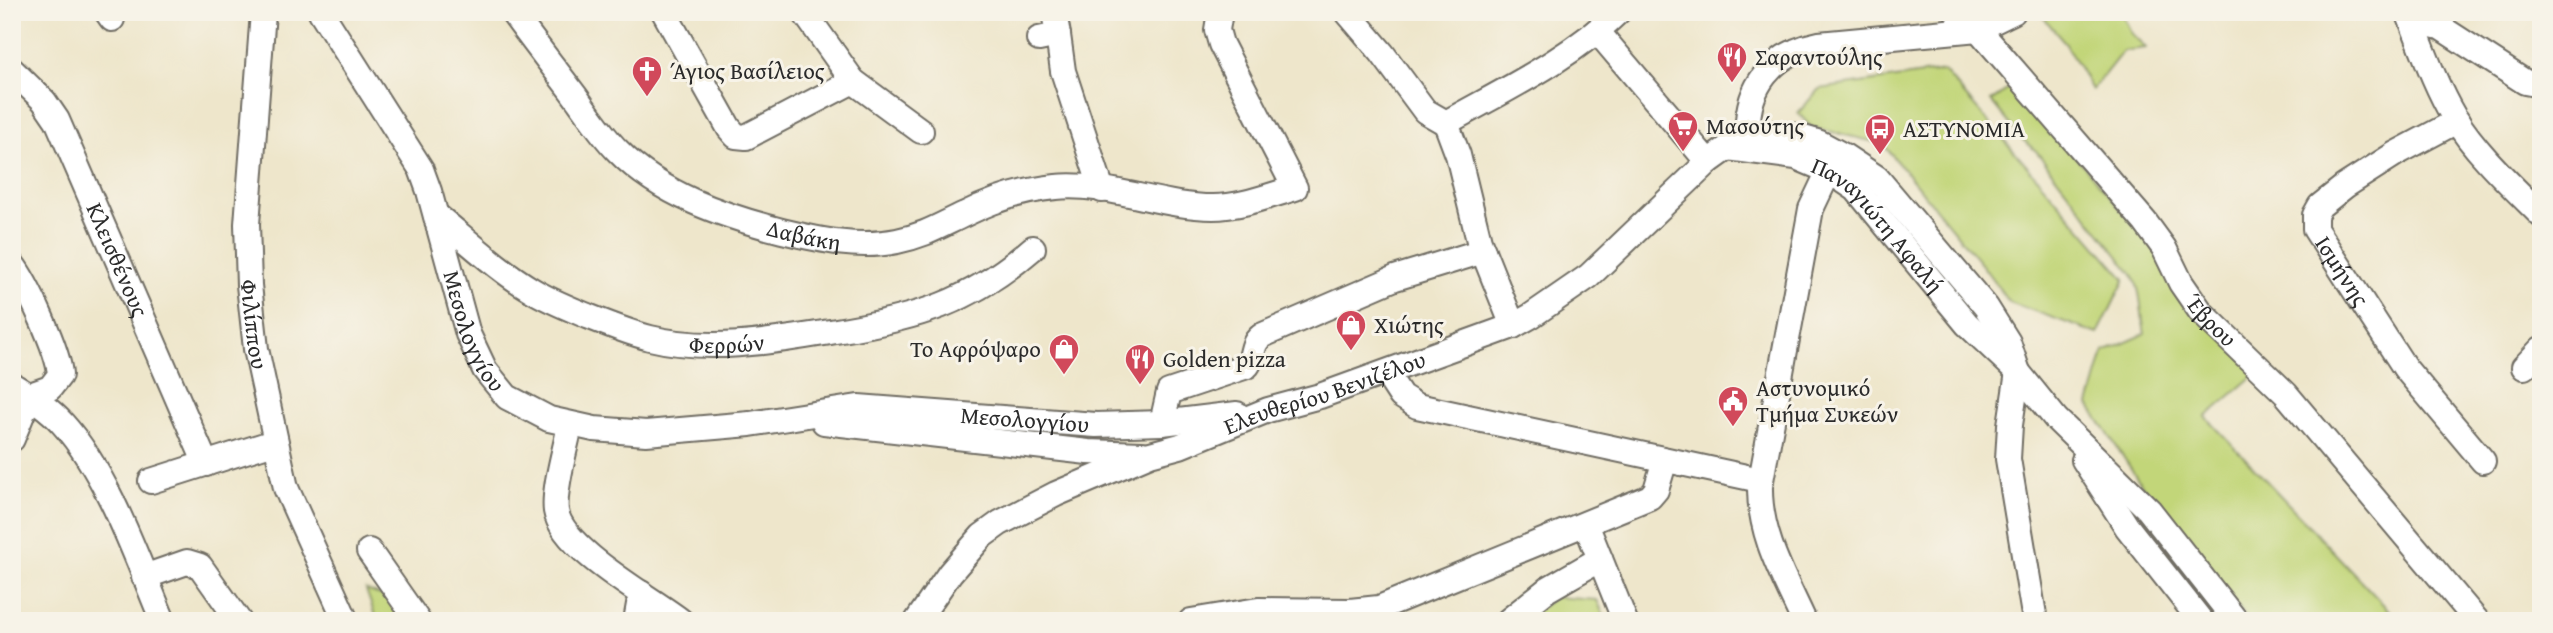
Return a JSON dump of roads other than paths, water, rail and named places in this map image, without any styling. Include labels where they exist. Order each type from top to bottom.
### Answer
[{"type":"street","name":"Φιλίππου","points":[[263,12],[248,201],[247,247],[256,349],[274,442],[292,504],[346,621]]},
{"type":"street","name":"Μεσολογγίου","points":[[321,12],[421,169],[468,334],[485,370],[501,391],[519,405],[548,419],[570,425],[646,433],[704,429],[858,407],[1096,425],[1162,423],[1268,410]]},
{"type":"street","name":"Δαβάκη","points":[[513,12],[619,152],[666,187],[747,222],[833,242],[863,244],[885,243],[928,234],[987,204],[1029,191],[1063,187],[1102,190],[1173,203],[1227,206],[1295,188],[1221,44],[1217,30],[1220,12]]},
{"type":"street","points":[[664,12],[729,128],[737,136],[746,136],[853,81]]},
{"type":"street","points":[[804,12],[853,81],[921,131]]},
{"type":"street","points":[[1347,12],[1382,53],[1425,111],[1446,124],[1458,155],[1483,251],[1513,326]]},
{"type":"street","points":[[1446,124],[1548,65],[1597,31],[1618,12]]},
{"type":"street","name":"Έβρου","points":[[1957,12],[1978,29],[2152,230],[2200,312],[2286,394],[2477,621]]},
{"type":"street","points":[[1597,31],[1728,148],[1755,88],[1769,71],[1797,50],[1819,44],[1978,29],[2013,12]]},
{"type":"street","points":[[2411,19],[2440,27],[2525,82],[2541,85]]},
{"type":"street","points":[[2411,19],[2457,121],[2541,215]]},
{"type":"street","points":[[1050,29],[1102,190]]},
{"type":"street","name":"Κλεισθένους","points":[[12,70],[44,100],[57,120],[206,464]]},
{"type":"street","name":"Ισμήνης","points":[[2457,121],[2395,153],[2345,186],[2320,206],[2314,223],[2385,340],[2483,461]]},
{"type":"street","name":"Παναγιώτη Αφαλή","points":[[1728,148],[1770,132],[1803,137],[1844,156],[1877,178],[1986,307],[2008,342],[2018,372]]},
{"type":"street","name":"Παναγιώτη Αφαλή","points":[[1728,148],[1796,157],[1829,171],[1866,198],[1968,324],[2018,372],[2056,419],[2127,527],[2201,621]]},
{"type":"street","name":"Ελευθερίου Βενιζέλου","points":[[917,621],[950,573],[982,536],[1014,515],[1150,454],[1180,446],[1268,410],[1320,396],[1386,373],[1513,326],[1531,316],[1589,276],[1728,148]]},
{"type":"street","points":[[1804,621],[1769,543],[1761,515],[1760,480],[1811,209],[1829,171]]},
{"type":"street","name":"Φερρών","points":[[436,215],[520,282],[554,302],[629,332],[652,339],[691,344],[773,341],[881,324],[926,313],[970,294],[1008,270],[1033,248]]},
{"type":"street","points":[[1162,423],[1169,392],[1247,366],[1254,343],[1263,335],[1395,278],[1483,251]]},
{"type":"street","points":[[12,264],[24,281],[60,367],[60,375],[50,388],[21,390]]},
{"type":"street","points":[[2524,367],[2541,349]]},
{"type":"street","points":[[2018,372],[2010,425],[2009,479],[2035,621]]},
{"type":"street","points":[[1386,373],[1401,396],[1417,406],[1760,480]]},
{"type":"street","points":[[12,439],[21,390]]},
{"type":"street","points":[[21,390],[63,424],[87,457],[114,509],[163,621]]},
{"type":"street","name":"Μεσολογγίου","points":[[780,419],[869,426],[1088,452],[1150,454]]},
{"type":"street","name":"Παναγιώτη Αφαλή","points":[[2056,419],[2149,510],[2236,621]]},
{"type":"street","points":[[570,425],[556,503],[560,522],[589,556],[681,621]]},
{"type":"street","points":[[151,481],[274,442]]},
{"type":"street","points":[[1083,482],[1088,452]]},
{"type":"street","points":[[1191,621],[1258,611],[1350,611],[1379,608],[1653,495],[1665,460]]},
{"type":"street","points":[[1586,524],[1625,621]]},
{"type":"street","points":[[369,551],[418,621]]},
{"type":"street","points":[[1508,621],[1548,589],[1600,559]]},
{"type":"street","points":[[144,577],[187,562],[200,566],[239,621]]},
{"type":"street","points":[[636,621],[641,593]]},
{"type":"place","name":"Σαραντούλης","points":[[1732,84]]},
{"type":"place","name":"Άγιος Βασίλειος","points":[[647,98]]},
{"type":"place","name":"Μασούτης","points":[[1683,153]]},
{"type":"place","name":"ΑΣΤΥΝΟΜΙΑ","points":[[1880,156]]},
{"type":"place","name":"Χιώτης","points":[[1351,352]]},
{"type":"place","name":"Το Αφρόψαρο","points":[[1064,376]]},
{"type":"place","name":"Golden pizza","points":[[1140,386]]},
{"type":"place","name":"Αστυνομικό Τμήμα Συκεών","points":[[1733,428]]}]
